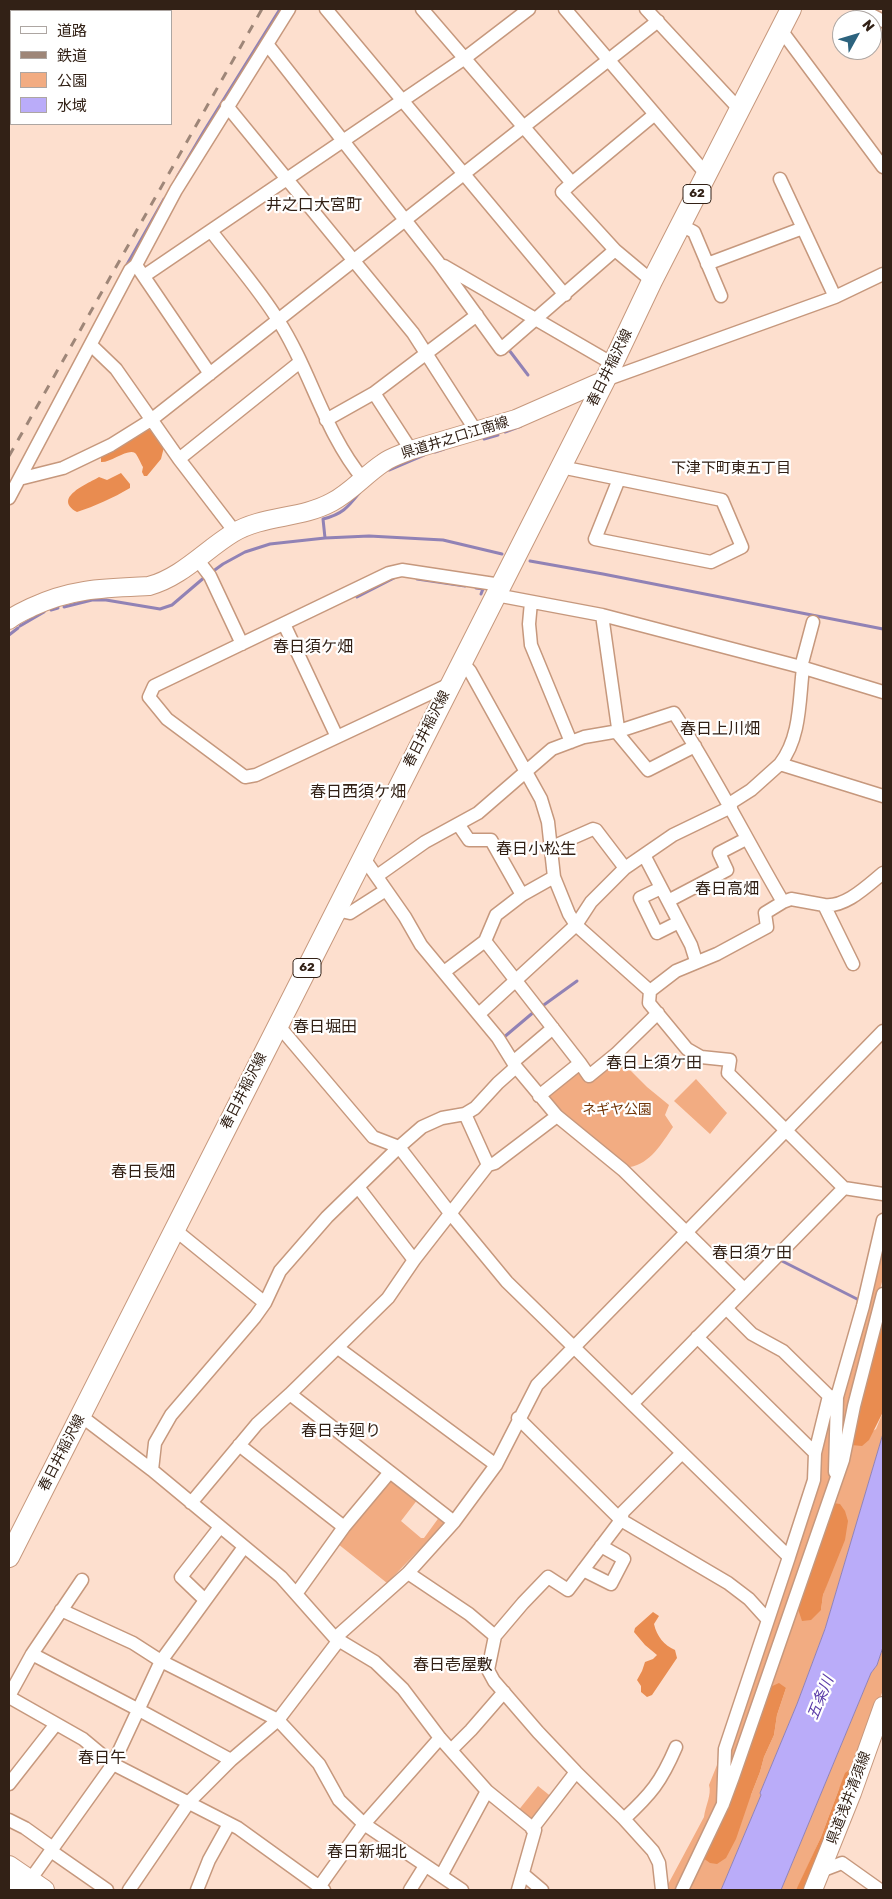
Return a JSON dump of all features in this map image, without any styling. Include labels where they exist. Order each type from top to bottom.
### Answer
[{"type":"main road","name":"春日井稲沢線","points":[[9,1557],[791,9]]},
{"type":"main road","name":"県道井之口江南線","points":[[10,618],[42,602],[74,592],[149,586],[161,583],[235,532],[251,525],[312,510],[331,503],[384,462],[411,450],[516,419],[609,372]]},
{"type":"main road","name":"県道浅井清須線","points":[[813,1890],[852,1793],[883,1706]]},
{"type":"main road","points":[[9,1866],[30,1887]]},
{"type":"main road","points":[[9,1886],[30,1887]]},
{"type":"street","points":[[9,498],[130,270],[136,265],[176,190],[289,9]]},
{"type":"street","points":[[326,9],[564,295]]},
{"type":"street","points":[[422,9],[572,183]]},
{"type":"street","points":[[144,276],[403,101],[465,58],[529,9]]},
{"type":"street","points":[[565,9],[706,175]]},
{"type":"street","points":[[646,9],[740,110]]},
{"type":"street","points":[[860,9],[883,21]]},
{"type":"street","points":[[19,479],[63,468],[111,445],[151,420],[658,21]]},
{"type":"street","points":[[781,30],[883,167]]},
{"type":"street","points":[[267,44],[438,262],[501,349],[615,250]]},
{"type":"street","points":[[227,106],[413,333],[476,431]]},
{"type":"street","points":[[652,281],[615,250],[562,192],[655,114]]},
{"type":"street","points":[[780,179],[835,297]]},
{"type":"street","points":[[681,225],[694,232],[721,296]]},
{"type":"street","points":[[707,264],[803,228]]},
{"type":"street","points":[[211,231],[278,320],[300,362],[326,420],[352,466],[363,479]]},
{"type":"street","points":[[438,262],[536,320],[609,372],[835,297],[881,279]]},
{"type":"street","points":[[136,265],[210,374]]},
{"type":"street","points":[[326,420],[374,393],[477,315]]},
{"type":"street","points":[[91,345],[116,369],[179,459],[235,532]]},
{"type":"street","points":[[179,459],[300,362]]},
{"type":"street","points":[[374,393],[411,450]]},
{"type":"street","points":[[561,467],[722,500],[742,547],[711,562],[595,539],[619,479]]},
{"type":"street","points":[[197,559],[210,576],[242,644]]},
{"type":"street","points":[[450,684],[256,776],[245,778],[167,719],[149,697],[154,686],[389,573],[402,570],[498,590],[531,602],[602,615],[802,667],[883,692]]},
{"type":"street","points":[[531,602],[529,624],[532,645],[571,742]]},
{"type":"street","points":[[602,615],[620,735],[648,770],[695,746]]},
{"type":"street","points":[[478,1014],[576,925],[591,902],[625,868],[673,835],[730,806],[780,764],[788,754],[796,729],[802,667],[813,622]]},
{"type":"street","points":[[284,624],[337,737]]},
{"type":"street","points":[[462,662],[470,671],[541,799],[548,822],[554,877],[569,914],[576,925],[650,991]]},
{"type":"street","points":[[376,876],[425,842],[478,813],[552,749],[584,737],[619,731],[674,713],[730,806],[746,839],[783,902]]},
{"type":"street","points":[[780,764],[883,796]]},
{"type":"street","points":[[458,824],[469,840],[491,840],[522,895]]},
{"type":"street","points":[[552,847],[592,829],[596,830],[625,868]]},
{"type":"street","points":[[668,901],[727,870],[719,853],[746,839]]},
{"type":"street","points":[[644,855],[696,961]]},
{"type":"street","points":[[363,857],[421,945],[498,1038],[515,1064],[556,1116],[623,1170],[744,1289]]},
{"type":"street","points":[[883,875],[862,891],[833,907],[791,898],[783,902],[765,913],[767,927],[717,954],[676,970],[650,991],[649,1003],[687,1049],[701,1057],[730,1060],[728,1074],[844,1188],[883,1194]]},
{"type":"street","points":[[444,972],[485,941],[496,914],[522,895],[554,877]]},
{"type":"street","points":[[661,888],[640,898],[657,933],[678,922]]},
{"type":"street","points":[[336,910],[350,912],[386,890]]},
{"type":"street","points":[[824,905],[853,964]]},
{"type":"street","points":[[485,941],[589,1076],[616,1054],[658,1013]]},
{"type":"street","points":[[278,1025],[372,1137],[399,1147],[507,1282],[788,1557]]},
{"type":"street","points":[[152,1470],[155,1443],[171,1415],[255,1317],[265,1303],[280,1271],[327,1217],[422,1127],[442,1118],[465,1114],[475,1108],[515,1064],[553,1028]]},
{"type":"street","points":[[129,1890],[188,1802],[231,1760],[278,1720],[337,1639],[408,1573],[454,1522],[496,1465],[518,1418],[537,1385],[883,1032]]},
{"type":"street","points":[[539,1096],[580,1063]]},
{"type":"street","points":[[465,1114],[488,1165]]},
{"type":"street","points":[[191,1503],[257,1424],[388,1298],[414,1260],[488,1165],[494,1164],[556,1116]]},
{"type":"street","points":[[358,1187],[414,1260]]},
{"type":"street","points":[[632,1404],[844,1188]]},
{"type":"street","points":[[723,1804],[725,1749],[814,1480],[815,1453],[863,1306],[883,1220]]},
{"type":"street","points":[[174,1230],[265,1303]]},
{"type":"street","points":[[682,1890],[723,1804],[843,1460],[854,1406],[883,1294]]},
{"type":"street","points":[[726,1308],[752,1334],[783,1351],[833,1397],[835,1482]]},
{"type":"street","points":[[697,1337],[815,1453]]},
{"type":"street","points":[[338,1348],[496,1465]]},
{"type":"street","points":[[290,1394],[454,1522]]},
{"type":"street","points":[[81,1416],[152,1470],[281,1578],[337,1639],[375,1662],[391,1676],[420,1710],[440,1738],[487,1791],[535,1830],[518,1890]]},
{"type":"street","points":[[518,1418],[621,1520],[728,1583],[749,1599],[768,1620]]},
{"type":"street","points":[[239,1445],[344,1527]]},
{"type":"street","points":[[660,1889],[659,1863],[653,1851],[624,1819],[576,1772],[494,1681],[488,1670],[496,1636],[523,1603],[548,1577],[568,1590],[621,1520],[623,1512],[682,1453]]},
{"type":"street","points":[[296,1594],[344,1527],[390,1472]]},
{"type":"street","points":[[205,1600],[181,1577],[220,1527]]},
{"type":"street","points":[[583,1570],[611,1584],[624,1559],[601,1546]]},
{"type":"street","points":[[30,1887],[52,1850],[113,1764],[140,1710],[161,1661],[244,1547]]},
{"type":"street","points":[[408,1573],[469,1614],[496,1636]]},
{"type":"street","points":[[82,1580],[32,1654],[9,1696],[83,1739],[113,1764],[229,1824],[317,1888],[364,1824],[440,1738]]},
{"type":"street","points":[[61,1610],[133,1644],[161,1661],[278,1720],[319,1764],[339,1800],[364,1824],[462,1890]]},
{"type":"street","points":[[32,1654],[231,1760]]},
{"type":"street","points":[[451,1750],[472,1730],[504,1692]]},
{"type":"street","points":[[9,1784],[56,1724]]},
{"type":"street","points":[[624,1819],[649,1796],[665,1773],[676,1747]]},
{"type":"street","points":[[532,1828],[576,1772]]},
{"type":"street","points":[[441,1876],[487,1791]]},
{"type":"street","points":[[9,1820],[25,1828],[107,1890]]},
{"type":"street","points":[[197,1890],[209,1860],[229,1824]]},
{"type":"street","points":[[833,1842],[842,1864],[880,1890]]},
{"type":"street","points":[[821,1871],[842,1864]]},
{"type":"street","points":[[410,1890],[425,1866]]},
{"type":"street","points":[[523,1874],[542,1890]]},
{"type":"green space","name":"ネギヤ公園","points":[[619,1059],[647,1087],[669,1105],[665,1115],[673,1127],[660,1146],[644,1162],[630,1167],[570,1121],[551,1101],[548,1093],[579,1070]]},
{"type":"green space","points":[[696,1079],[727,1113],[710,1134],[674,1101]]},
{"type":"green space","points":[[883,1238],[883,1278],[852,1397],[841,1448],[841,1399]]},
{"type":"green space","points":[[831,1403],[831,1475],[828,1487],[727,1781],[728,1748],[820,1453]]},
{"type":"green space","points":[[883,1412],[883,1434],[825,1629],[797,1704],[760,1793],[761,1795],[721,1890],[687,1890],[703,1858],[751,1795],[774,1735],[777,1715],[786,1688],[768,1688],[797,1606],[821,1610],[823,1595],[832,1568],[833,1503],[851,1445],[876,1429]]},
{"type":"green space","points":[[387,1480],[394,1480],[418,1499],[401,1521],[421,1538],[424,1538],[440,1516],[445,1520],[444,1524],[387,1583],[338,1544]]},
{"type":"green space","points":[[883,1647],[883,1690],[853,1772],[839,1789],[821,1837],[796,1890],[781,1890],[871,1673],[877,1665]]},
{"type":"green space","points":[[719,1760],[720,1794],[675,1890],[665,1890],[704,1817],[709,1796],[709,1785]]},
{"type":"green space","points":[[538,1786],[553,1798],[534,1822],[517,1812]]},
{"type":"shaded area","points":[[147,429],[152,431],[164,447],[161,459],[147,476],[144,476],[142,472],[143,467],[136,454],[132,452],[101,462],[101,456]]},
{"type":"shaded area","points":[[121,473],[130,484],[130,488],[104,502],[77,512],[70,507],[68,502],[70,497],[80,487],[99,477],[107,480]]},
{"type":"shaded area","points":[[883,1312],[883,1412],[869,1440],[862,1446],[851,1445],[860,1399]]},
{"type":"shaded area","points":[[833,1503],[840,1504],[845,1511],[848,1521],[845,1540],[823,1595],[821,1610],[811,1620],[802,1621],[797,1606]]},
{"type":"shaded area","points":[[653,1612],[659,1616],[654,1624],[659,1637],[664,1643],[675,1650],[677,1658],[652,1695],[647,1697],[641,1692],[641,1686],[637,1680],[645,1662],[657,1655],[634,1632],[635,1628]]},
{"type":"shaded area","points":[[779,1683],[786,1688],[777,1715],[774,1735],[764,1757],[736,1839],[726,1858],[717,1864],[710,1863],[703,1858],[729,1807],[768,1688]]},
{"type":"shaded area","points":[[849,1770],[853,1772],[807,1890],[796,1890],[821,1837],[845,1773]]},
{"type":"water","name":"五条川","points":[[883,1434],[883,1647],[877,1665],[871,1673],[781,1890],[721,1890],[761,1795],[760,1793],[797,1704],[825,1629]]},
{"type":"waterway","points":[[177,177],[280,9]]},
{"type":"waterway","points":[[125,268],[164,199]]},
{"type":"waterway","points":[[509,350],[528,375]]},
{"type":"waterway","points":[[505,432],[521,426]]},
{"type":"waterway","points":[[484,439],[498,435]]},
{"type":"waterway","points":[[435,452],[444,449]]},
{"type":"waterway","points":[[389,470],[424,455]]},
{"type":"waterway","points":[[325,538],[323,519],[336,515],[352,502],[360,492]]},
{"type":"waterway","points":[[212,572],[245,552],[270,544],[325,538],[369,536],[443,540],[502,554]]},
{"type":"waterway","points":[[530,561],[883,629]]},
{"type":"waterway","points":[[64,607],[92,600],[106,600],[160,609],[172,605],[206,576]]},
{"type":"waterway","points":[[357,597],[396,577]]},
{"type":"waterway","points":[[417,579],[465,586]]},
{"type":"waterway","points":[[476,588],[483,589],[481,594]]},
{"type":"waterway","points":[[51,610],[58,608]]},
{"type":"waterway","points":[[20,626],[44,612]]},
{"type":"waterway","points":[[9,635],[18,628]]},
{"type":"waterway","points":[[541,1007],[577,981]]},
{"type":"waterway","points":[[504,1039],[535,1011]]},
{"type":"waterway","points":[[780,1260],[857,1299]]},
{"type":"railway","points":[[9,456],[262,9]]},
{"type":"district","name":"井之口大宮町","points":[[314,205]]},
{"type":"district","name":"下津下町東五丁目","points":[[731,469]]},
{"type":"district","name":"春日須ケ畑","points":[[313,647]]},
{"type":"district","name":"春日上川畑","points":[[720,729]]},
{"type":"district","name":"春日西須ケ畑","points":[[358,792]]},
{"type":"district","name":"春日小松生","points":[[536,849]]},
{"type":"district","name":"春日高畑","points":[[727,889]]},
{"type":"district","name":"春日堀田","points":[[325,1027]]},
{"type":"district","name":"春日上須ケ田","points":[[654,1063]]},
{"type":"district","name":"春日長畑","points":[[143,1172]]},
{"type":"district","name":"春日須ケ田","points":[[752,1253]]},
{"type":"district","name":"春日寺廻り","points":[[341,1431]]},
{"type":"district","name":"春日壱屋敷","points":[[453,1665]]},
{"type":"district","name":"春日午","points":[[102,1758]]},
{"type":"district","name":"春日新堀北","points":[[367,1852]]}]
